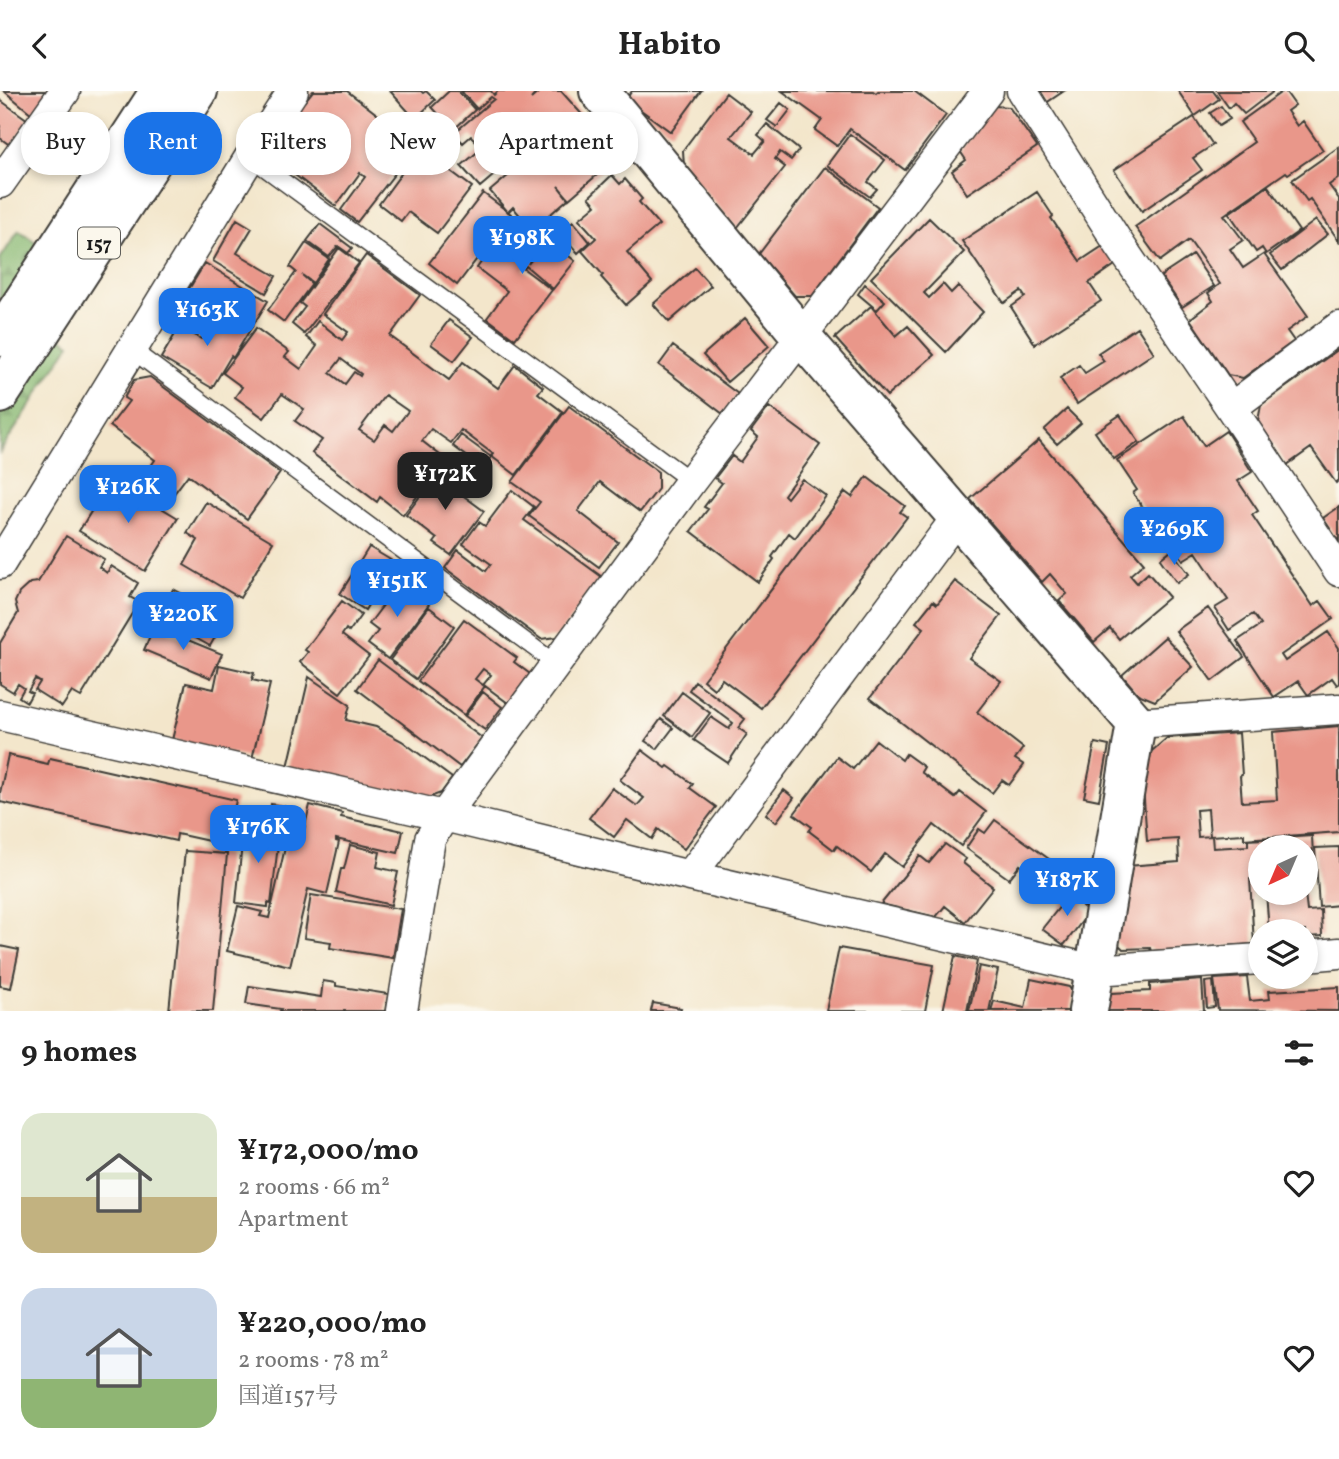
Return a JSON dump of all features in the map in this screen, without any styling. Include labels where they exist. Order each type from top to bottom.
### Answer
[{"type":"main road","name":"157","points":[[0,337],[160,91]]},
{"type":"main road","name":"157","points":[[0,394],[198,91]]},
{"type":"main road","points":[[599,91],[802,337],[1136,723],[1088,1011]]},
{"type":"street","points":[[0,183],[65,91]]},
{"type":"street","points":[[279,112],[293,91]]},
{"type":"street","points":[[402,1011],[430,839],[444,816],[691,481],[988,91]]},
{"type":"street","points":[[1021,91],[1119,244],[1339,571]]},
{"type":"street","points":[[0,564],[239,175]]},
{"type":"street","points":[[1231,408],[1339,327]]},
{"type":"street","points":[[690,876],[958,516]]},
{"type":"street","points":[[1136,723],[1339,709]]},
{"type":"street","points":[[0,715],[444,816],[1095,970],[1248,960]]},
{"type":"street","points":[[1318,955],[1339,953]]},
{"type":"lane","points":[[274,175],[691,481]]},
{"type":"lane","points":[[132,350],[556,664]]},
{"type":"green space","points":[[19,230],[45,249],[0,317],[0,259]]},
{"type":"green space","points":[[48,328],[70,344],[0,452],[0,403]]},
{"type":"building","points":[[4,91],[49,91],[33,112],[30,112]]},
{"type":"building","points":[[313,91],[347,91],[374,112],[365,112],[365,175],[394,175],[357,222],[341,210],[365,177],[360,173],[336,206],[295,175],[351,175],[351,112],[297,112]]},
{"type":"building","points":[[390,91],[426,91],[435,100],[422,112],[409,112]]},
{"type":"building","points":[[449,91],[458,91],[475,110],[460,124],[460,112],[437,112],[432,107]]},
{"type":"building","points":[[461,91],[491,91],[494,95],[498,91],[538,91],[531,99],[540,91],[561,91],[580,112],[479,112],[494,99],[491,97],[477,109]]},
{"type":"building","points":[[632,91],[701,91],[671,132],[626,99]]},
{"type":"building","points":[[782,91],[914,91],[946,115],[905,170],[850,129],[837,146],[815,130],[822,120]]},
{"type":"building","points":[[1038,91],[1064,91],[1046,103]]},
{"type":"building","points":[[1178,91],[1213,91],[1219,99],[1195,116]]},
{"type":"building","points":[[1217,91],[1274,91],[1244,114],[1234,103],[1229,108]]},
{"type":"building","points":[[1283,91],[1295,105],[1287,111],[1297,126],[1303,121],[1323,150],[1224,215],[1243,240],[1230,249],[1243,268],[1264,254],[1308,316],[1287,331],[1294,341],[1243,378],[1228,375],[1190,319],[1213,301],[1208,293],[1220,284],[1189,240],[1160,261],[1135,227],[1254,142],[1240,122]]},
{"type":"building","points":[[726,93],[751,112],[731,137],[754,154],[765,141],[758,135],[767,124],[799,150],[791,160],[780,152],[775,159],[785,167],[737,228],[684,167],[683,150]]},
{"type":"building","points":[[0,100],[21,115],[21,131],[11,146],[0,138]]},
{"type":"building","points":[[781,103],[790,110],[777,127],[767,120]]},
{"type":"building","points":[[993,106],[1009,107],[1037,147],[967,194],[952,171],[966,160],[960,151]]},
{"type":"building","points":[[1221,106],[1230,119],[1219,126],[1210,113]]},
{"type":"building","points":[[474,116],[474,139],[471,136],[463,143],[460,140],[460,128]]},
{"type":"building","points":[[1194,117],[1213,145],[1193,158],[1202,170],[1142,211],[1114,170]]},
{"type":"building","points":[[850,134],[885,160],[868,182],[877,189],[870,197],[827,165]]},
{"type":"building","points":[[1339,147],[1339,178],[1329,185],[1339,199],[1339,241],[1310,199],[1307,201],[1292,180]]},
{"type":"building","points":[[474,155],[474,175],[494,175],[480,187],[461,166]]},
{"type":"building","points":[[825,167],[878,207],[812,296],[795,296],[759,254]]},
{"type":"building","points":[[400,175],[456,175],[472,187],[437,233],[408,212],[401,221],[379,204]]},
{"type":"building","points":[[509,175],[597,175],[569,199],[558,186],[568,199],[532,230],[513,207],[508,212],[490,191]]},
{"type":"building","points":[[612,175],[620,184],[625,179],[642,199],[639,202],[659,225],[627,252],[652,282],[626,305],[582,251],[596,238],[579,219],[596,205],[589,197]]},
{"type":"building","points":[[1268,186],[1299,231],[1266,254],[1262,248],[1256,252],[1229,213]]},
{"type":"building","points":[[1037,192],[1080,261],[1103,246],[1115,265],[1089,283],[1101,301],[1035,344],[1011,307],[1025,297],[1021,291],[1004,303],[962,241]]},
{"type":"building","points":[[483,193],[511,214],[457,285],[429,263]]},
{"type":"building","points":[[929,218],[964,252],[924,293],[929,298],[943,284],[951,293],[958,286],[983,312],[946,352],[871,278]]},
{"type":"building","points":[[237,219],[252,228],[237,253],[276,276],[266,293],[213,261]]},
{"type":"building","points":[[511,220],[542,244],[528,264],[548,239],[575,261],[553,289],[526,266],[524,269],[552,290],[515,339],[487,318],[507,291],[477,268]]},
{"type":"building","points":[[1316,220],[1328,234],[1282,270],[1270,255]]},
{"type":"building","points":[[573,221],[590,242],[578,253],[560,233]]},
{"type":"building","points":[[320,224],[352,248],[348,253],[338,246],[329,257],[307,241]]},
{"type":"building","points":[[306,243],[329,259],[313,283],[302,275],[312,284],[284,322],[268,310],[296,272],[290,267]]},
{"type":"building","points":[[339,248],[359,263],[304,334],[292,324],[305,307],[300,303]]},
{"type":"building","points":[[366,255],[420,295],[390,336],[449,380],[463,362],[498,388],[515,365],[543,387],[538,393],[563,412],[516,475],[461,430],[451,443],[431,429],[422,441],[445,459],[403,515],[380,497],[377,502],[312,453],[322,440],[295,421],[304,409],[282,394],[264,418],[235,397],[242,387],[223,373],[256,328],[289,352],[285,357],[301,369],[317,346],[306,337],[318,321],[342,340],[348,332],[323,314]],"holes":[[[341,359],[361,374],[360,376],[354,372],[345,384],[330,373]],[[385,395],[408,411],[393,431],[385,425],[374,440],[359,430]]]},
{"type":"building","points":[[1193,255],[1214,286],[1182,307],[1161,276]]},
{"type":"building","points":[[205,263],[268,301],[252,327],[189,289]]},
{"type":"building","points":[[695,268],[711,286],[669,322],[653,304]]},
{"type":"building","points":[[865,284],[885,301],[877,310],[858,294]]},
{"type":"building","points":[[871,306],[896,336],[908,326],[934,355],[887,396],[835,338]]},
{"type":"building","points":[[220,309],[251,328],[212,388],[161,358],[180,326],[201,339]]},
{"type":"building","points":[[745,318],[769,346],[727,382],[703,355]]},
{"type":"building","points":[[449,320],[473,337],[454,361],[431,344]]},
{"type":"building","points":[[1137,327],[1154,353],[1077,404],[1060,378],[1079,365],[1085,373],[1104,361],[1098,353]]},
{"type":"building","points":[[673,346],[738,394],[723,414],[659,365]]},
{"type":"building","points":[[1339,349],[1339,480],[1336,483],[1311,448],[1287,465],[1258,421],[1261,405]]},
{"type":"building","points":[[150,377],[280,473],[247,519],[188,475],[170,499],[142,478],[155,460],[110,426],[129,401],[124,398],[134,380]]},
{"type":"building","points":[[569,406],[658,472],[658,489],[640,512],[600,482],[578,511],[618,542],[599,567],[529,516],[540,502],[512,482]]},
{"type":"building","points":[[769,407],[820,445],[784,495],[787,498],[802,479],[826,496],[795,538],[789,533],[758,582],[691,531],[708,509],[704,507],[722,483],[715,478],[732,456],[740,462],[758,437],[751,431]]},
{"type":"building","points":[[1067,409],[1081,423],[1057,444],[1044,430]]},
{"type":"building","points":[[1120,415],[1139,442],[1114,459],[1095,432]]},
{"type":"building","points":[[1184,416],[1204,446],[1226,431],[1252,472],[1238,481],[1258,511],[1252,515],[1313,606],[1320,601],[1333,619],[1281,655],[1285,661],[1328,632],[1339,648],[1339,684],[1332,678],[1308,695],[1298,681],[1274,697],[1237,641],[1261,625],[1253,614],[1229,630],[1215,608],[1228,600],[1196,552],[1183,560],[1164,531],[1160,533],[1133,493],[1137,490],[1117,460]]},
{"type":"building","points":[[461,435],[491,457],[483,468],[453,446]]},
{"type":"building","points":[[1039,440],[1144,563],[1130,575],[1137,583],[1148,573],[1169,597],[1119,639],[1110,628],[1094,642],[1059,601],[1067,594],[1050,574],[1042,582],[970,499]]},
{"type":"building","points":[[442,467],[460,479],[453,488],[484,511],[451,555],[434,543],[437,539],[406,515]]},
{"type":"building","points":[[867,477],[905,506],[900,512],[907,517],[761,708],[722,679],[714,689],[703,680],[845,492],[852,497]]},
{"type":"building","points":[[112,478],[178,518],[145,571],[79,531]]},
{"type":"building","points":[[512,490],[534,507],[524,520],[602,577],[557,637],[541,639],[445,568],[458,550],[486,571],[491,564],[463,544],[479,522],[485,526]]},
{"type":"building","points":[[206,502],[273,542],[240,598],[184,565],[198,540],[187,533]]},
{"type":"building","points":[[1339,507],[1339,542],[1323,518]]},
{"type":"building","points":[[66,536],[104,559],[99,567],[107,573],[111,566],[138,583],[130,597],[139,602],[81,697],[72,692],[62,707],[35,690],[40,682],[35,679],[28,691],[32,693],[27,702],[19,697],[24,688],[18,684],[13,692],[0,684],[0,643],[18,613],[15,602],[19,593],[30,583],[38,582]]},
{"type":"building","points":[[369,547],[394,562],[365,610],[340,594]]},
{"type":"building","points":[[1171,550],[1189,574],[1177,583],[1160,559]]},
{"type":"building","points":[[405,581],[431,601],[388,659],[368,644],[378,631],[369,624],[393,592],[396,594]]},
{"type":"building","points":[[955,581],[1001,616],[969,658],[1001,681],[977,712],[1023,748],[1015,759],[1024,765],[1009,785],[1002,780],[992,793],[870,698],[924,628],[916,622],[933,601],[937,604]]},
{"type":"building","points":[[173,589],[226,618],[210,646],[158,617]]},
{"type":"building","points":[[342,601],[361,615],[349,632],[346,629],[342,635],[369,656],[340,693],[300,662],[308,652],[305,650]]},
{"type":"building","points":[[429,607],[454,626],[416,679],[390,660]]},
{"type":"building","points":[[1208,608],[1244,657],[1212,681],[1176,631]]},
{"type":"building","points":[[464,619],[517,658],[514,662],[530,674],[508,703],[485,686],[464,715],[418,681]],"holes":[[[483,669],[491,675],[483,685],[475,679]]]},
{"type":"building","points":[[154,626],[222,654],[211,678],[144,650]]},
{"type":"building","points":[[1165,637],[1193,667],[1155,701],[1138,694],[1122,675]]},
{"type":"building","points":[[378,660],[482,738],[460,767],[357,689]]},
{"type":"building","points":[[219,665],[254,673],[252,680],[270,684],[252,759],[172,740],[186,683],[214,689]]},
{"type":"building","points":[[309,677],[350,705],[346,720],[376,727],[402,741],[452,778],[441,793],[425,799],[288,767]]},
{"type":"building","points":[[695,681],[745,719],[738,728],[747,734],[728,763],[694,740],[711,717],[729,729],[733,723],[689,690]]},
{"type":"building","points":[[483,692],[502,707],[485,730],[465,716]]},
{"type":"building","points":[[682,692],[710,713],[692,737],[664,716]]},
{"type":"building","points":[[661,719],[673,728],[657,749],[645,741]]},
{"type":"building","points":[[1339,726],[1339,832],[1248,835],[1248,839],[1244,839],[1244,834],[1210,836],[1208,809],[1196,810],[1198,837],[1212,836],[1213,848],[1248,846],[1248,905],[1252,905],[1252,919],[1248,919],[1248,944],[1151,951],[1150,948],[1123,949],[1115,941],[1124,888],[1129,888],[1127,866],[1179,862],[1178,839],[1147,841],[1143,786],[1145,757],[1167,738],[1239,733],[1242,802],[1277,800],[1273,732]]},
{"type":"building","points":[[876,740],[902,760],[906,754],[924,767],[921,772],[955,798],[960,792],[986,812],[961,846],[934,825],[902,867],[885,854],[871,872],[837,846],[834,850],[809,831],[812,827],[794,814],[837,757],[853,769]]},
{"type":"building","points":[[1095,743],[1109,746],[1099,800],[1084,797]]},
{"type":"building","points":[[642,750],[693,784],[690,788],[716,807],[684,849],[658,829],[652,839],[627,820],[614,837],[589,818],[612,788],[637,806],[644,798],[620,780]]},
{"type":"building","points":[[8,755],[48,764],[50,758],[236,800],[227,845],[177,834],[176,841],[0,802]]},
{"type":"building","points":[[784,790],[794,798],[776,822],[766,814]]},
{"type":"building","points":[[271,804],[284,806],[281,827],[269,825]]},
{"type":"building","points":[[310,805],[342,813],[341,817],[403,831],[398,853],[336,839],[339,842],[327,894],[308,889],[290,966],[227,951],[238,906],[262,912],[260,916],[269,918],[289,830],[303,834]]},
{"type":"building","points":[[995,820],[1067,872],[1054,891],[1020,865],[1009,879],[966,848],[979,829],[985,833]]},
{"type":"building","points":[[244,824],[280,828],[271,904],[268,903],[268,907],[236,903]]},
{"type":"building","points":[[945,844],[966,859],[963,863],[993,887],[965,922],[945,906],[936,917],[881,904],[920,856],[929,863]]},
{"type":"building","points":[[350,845],[380,852],[377,867],[398,872],[391,905],[336,892]]},
{"type":"building","points":[[1339,847],[1339,905],[1319,907],[1318,848]]},
{"type":"building","points":[[185,851],[227,854],[213,1011],[169,1011]]},
{"type":"building","points":[[1073,890],[1086,900],[1082,906],[1087,910],[1086,916],[1064,945],[1042,929]]},
{"type":"building","points":[[311,895],[401,909],[393,958],[330,948],[331,942],[304,938]]},
{"type":"building","points":[[1267,905],[1306,905],[1307,911],[1321,910],[1322,936],[1318,936],[1318,919],[1268,919]]},
{"type":"building","points":[[0,946],[19,950],[11,988],[0,986]]},
{"type":"building","points":[[839,948],[934,965],[925,1011],[826,1011]]},
{"type":"building","points":[[955,956],[977,961],[967,1011],[943,1011]]},
{"type":"building","points":[[979,966],[998,970],[989,1011],[969,1011]]},
{"type":"building","points":[[1247,977],[1250,1001],[1270,999],[1269,991],[1339,987],[1339,1011],[1218,1010],[1214,979]]},
{"type":"building","points":[[1031,979],[1069,987],[1073,993],[1070,1011],[991,1011],[994,1001],[1025,1008]]},
{"type":"building","points":[[1202,980],[1204,1011],[1103,1011],[1111,993],[1150,991],[1150,984]]},
{"type":"building","points":[[323,981],[336,983],[336,986],[388,994],[385,1011],[280,1011],[281,1009],[246,1004],[249,986],[321,997]]},
{"type":"building","points":[[1213,981],[1215,1007],[1207,1008],[1205,982]]},
{"type":"building","points":[[653,1003],[681,1008],[680,1011],[651,1011]]}]
